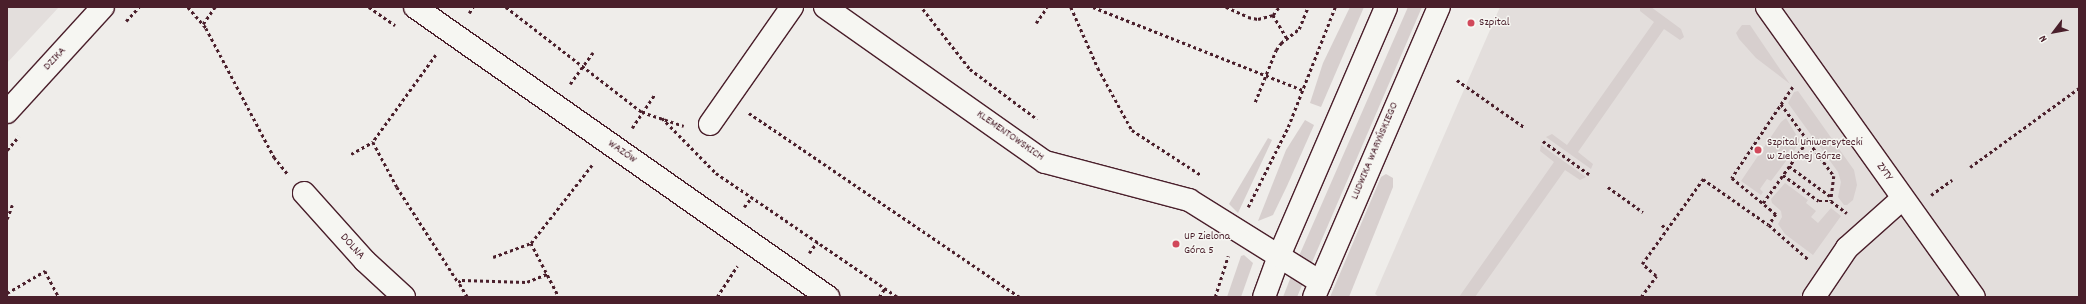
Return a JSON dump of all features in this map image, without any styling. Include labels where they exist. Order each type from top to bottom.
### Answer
[{"type":"street","name":"DZIKA","points":[[7,112],[103,7]]},
{"type":"street","name":"WAZÓW","points":[[415,7],[828,297]]},
{"type":"street","points":[[710,124],[792,7]]},
{"type":"street","name":"KLEMENTOWSKICH","points":[[825,7],[1045,162],[1189,200],[1237,228],[1279,256],[1317,290]]},
{"type":"street","points":[[1264,297],[1279,256],[1386,7]]},
{"type":"street","name":"LUDWIKA WARYŃSKIEGO","points":[[1317,290],[1439,7]]},
{"type":"street","name":"ZYTY","points":[[1767,7],[1902,199],[1974,297]]},
{"type":"street","name":"DOLNA","points":[[304,193],[365,261],[404,297]]},
{"type":"street","points":[[1814,297],[1847,248],[1902,199]]},
{"type":"path","points":[[188,7],[202,24],[274,157],[304,193]]},
{"type":"path","points":[[202,24],[215,7]]},
{"type":"path","points":[[506,7],[642,112],[691,128],[710,124]]},
{"type":"path","points":[[1036,23],[1047,7]]},
{"type":"path","points":[[1071,7],[1098,68],[1132,130],[1205,178]]},
{"type":"path","points":[[1092,7],[1099,8],[1303,90]]},
{"type":"path","points":[[1226,7],[1248,17],[1258,19],[1273,15],[1279,7]]},
{"type":"path","points":[[1256,102],[1276,50],[1287,38],[1299,30],[1308,7]]},
{"type":"path","points":[[1215,297],[1237,228],[1288,127],[1335,7]]},
{"type":"path","points":[[922,9],[970,69],[1037,119]]},
{"type":"path","points":[[1273,15],[1287,38]]},
{"type":"path","points":[[569,85],[594,52]]},
{"type":"path","points":[[351,154],[373,142],[436,55]]},
{"type":"path","points":[[1457,80],[1524,127]]},
{"type":"path","points":[[1769,225],[1776,214],[1732,178],[1797,82]]},
{"type":"path","points":[[1970,167],[2079,88]]},
{"type":"path","points":[[631,129],[654,95]]},
{"type":"path","points":[[728,98],[1020,297]]},
{"type":"path","points":[[1781,104],[1834,176],[1835,188],[1830,196]]},
{"type":"path","points":[[662,118],[716,173],[898,297]]},
{"type":"path","points":[[1762,203],[1808,140]]},
{"type":"path","points":[[1543,141],[1589,174]]},
{"type":"path","points":[[373,142],[397,187],[466,297]]},
{"type":"path","points":[[493,257],[531,243],[592,165]]},
{"type":"path","points":[[1789,166],[1830,196],[1831,201]]},
{"type":"path","points":[[1782,175],[1819,201],[1831,201],[1849,215]]},
{"type":"path","points":[[1641,297],[1656,276],[1642,264],[1703,179],[1769,225],[1779,236],[1809,260]]},
{"type":"path","points":[[1924,200],[1952,180]]},
{"type":"path","points":[[1608,187],[1643,212]]},
{"type":"path","points":[[7,219],[12,205]]},
{"type":"path","points":[[1662,226],[1667,229]]},
{"type":"path","points":[[531,243],[559,297]]},
{"type":"path","points":[[717,297],[737,266]]},
{"type":"path","points":[[7,293],[45,272],[59,297]]},
{"type":"path","points":[[458,282],[462,280],[527,282],[547,274]]},
{"type":"path","points":[[879,297],[885,288]]},
{"type":"shaded area","points":[[7,7],[59,7],[7,63]]},
{"type":"shaded area","points":[[1350,7],[1364,7],[1321,107],[1310,103],[1323,63]]},
{"type":"shaded area","points":[[1408,7],[1422,7],[1297,297],[1283,297],[1299,256]]},
{"type":"shaded area","name":"Szpital Uniwersytecki w Zielonej Górze","points":[[1500,7],[2079,7],[2079,297],[1379,297],[1375,294]]},
{"type":"shaded area","points":[[1640,7],[1651,7],[1681,29],[1684,37],[1680,40],[1664,29],[1578,152],[1593,164],[1591,169],[1546,137],[1552,134],[1567,145],[1654,22],[1640,11]]},
{"type":"shaded area","points":[[1742,25],[1750,25],[1790,84],[1756,58],[1739,39],[1736,33]]},
{"type":"shaded area","points":[[1798,91],[1854,170],[1857,185],[1853,200],[1847,205],[1844,205],[1838,197],[1841,182],[1838,172],[1788,103],[1794,92]]},
{"type":"shaded area","points":[[1786,118],[1800,141],[1794,151],[1790,149],[1783,158],[1786,161],[1771,181],[1767,179],[1760,189],[1763,192],[1761,195],[1741,181],[1781,122]]},
{"type":"shaded area","points":[[1305,120],[1314,125],[1287,186],[1273,215],[1258,221],[1286,150]]},
{"type":"shaded area","points":[[1268,138],[1272,140],[1238,213],[1229,204]]},
{"type":"shaded area","points":[[1541,145],[1586,177],[1580,180],[1565,170],[1475,297],[1459,297],[1554,162],[1540,151]]},
{"type":"shaded area","points":[[1386,174],[1393,178],[1393,187],[1349,297],[1330,297],[1381,177]]},
{"type":"shaded area","points":[[1785,183],[1808,200],[1806,203],[1816,211],[1811,217],[1818,223],[1831,208],[1841,216],[1813,255],[1785,234],[1778,224],[1782,217],[1781,211],[1772,203],[1771,199]]},
{"type":"shaded area","points":[[1244,255],[1253,263],[1241,297],[1227,297],[1241,256]]},
{"type":"place","name":"Szpital","points":[[1471,23]]},
{"type":"place","name":"Szpital Uniwersytecki w Zielonej Górze","points":[[1758,150]]},
{"type":"place","name":"UP Zielona Góra 5","points":[[1176,244]]}]
